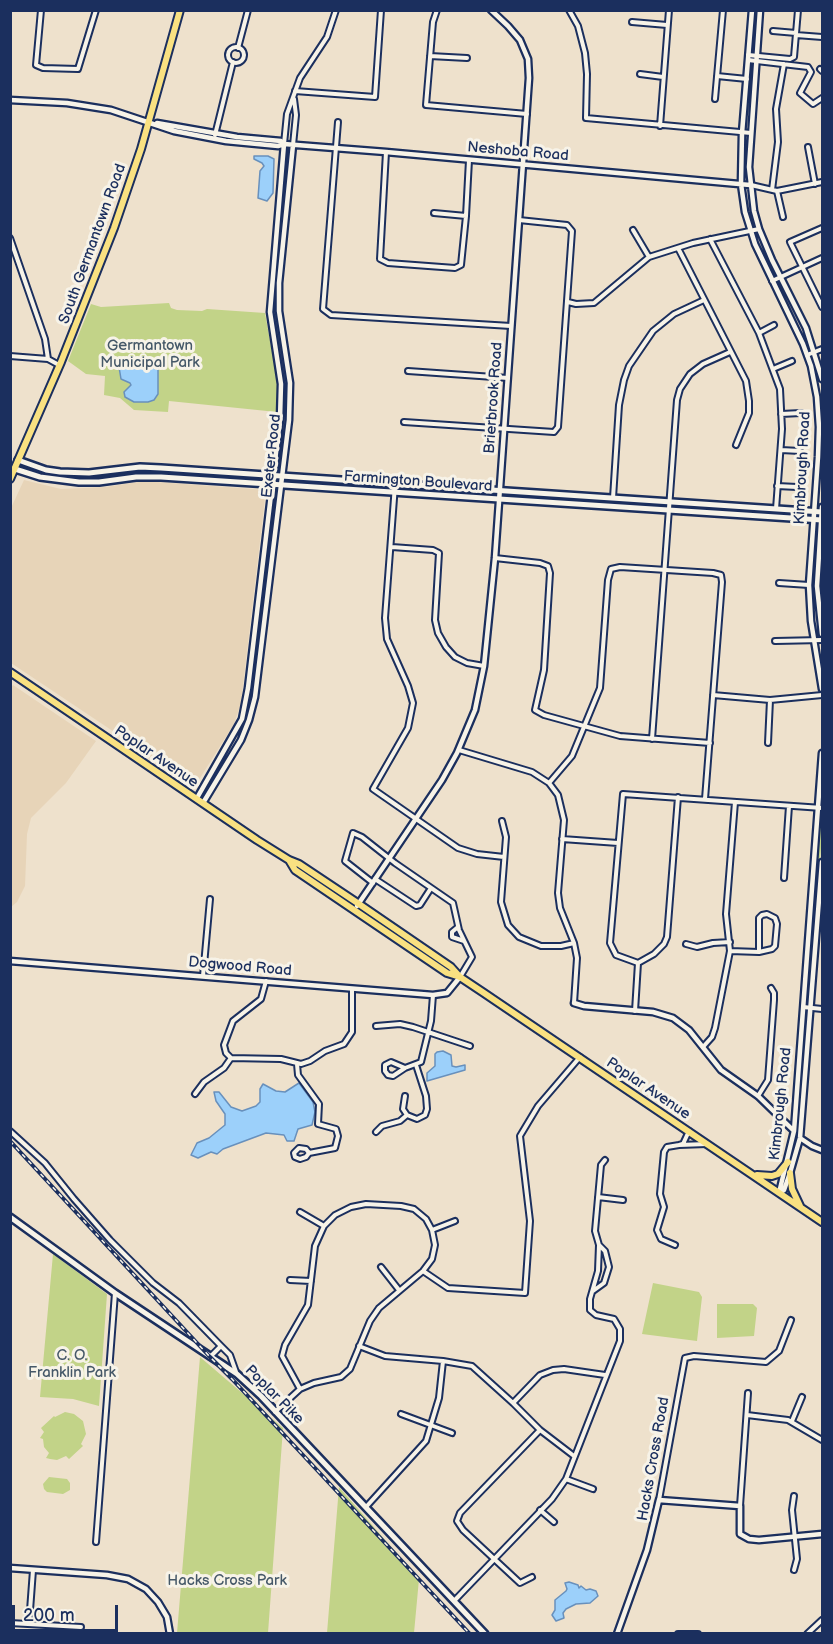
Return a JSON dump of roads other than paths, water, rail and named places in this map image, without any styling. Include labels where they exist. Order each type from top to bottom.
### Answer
[{"type":"main road","name":"South Germantown Road","points":[[10,479],[100,268],[152,122],[180,10]]},
{"type":"main road","points":[[10,459],[18,460]]},
{"type":"main road","name":"Farmington Boulevard","points":[[18,460],[46,470],[60,472],[148,472],[189,479],[272,485],[822,520]]},
{"type":"main road","name":"Farmington Boulevard","points":[[13,468],[40,477],[99,483],[167,468],[814,512],[822,510]]},
{"type":"main road","points":[[167,468],[169,474],[189,479]]},
{"type":"main road","points":[[203,480],[204,470]]},
{"type":"main road","name":"Poplar Avenue","points":[[10,672],[289,860],[299,864],[359,904],[451,967],[460,978]]},
{"type":"main road","name":"Poplar Avenue","points":[[289,860],[295,870],[447,973],[460,978],[822,1221]]},
{"type":"main road","points":[[754,1174],[772,1176],[778,1174],[788,1162]]},
{"type":"main road","points":[[790,1173],[792,1189],[800,1206]]},
{"type":"main road","name":"Poplar Pike","points":[[10,1216],[115,1293],[237,1374],[485,1634]]},
{"type":"street","points":[[41,10],[36,65],[43,68],[78,69],[96,10]]},
{"type":"street","points":[[238,48],[248,10]]},
{"type":"street","name":"Exeter Road","points":[[200,800],[242,719],[248,687],[280,419],[281,384],[270,303],[287,114],[304,71],[327,37],[336,10]]},
{"type":"street","points":[[295,91],[375,97],[381,10]]},
{"type":"street","points":[[437,10],[433,22],[426,105],[527,114]]},
{"type":"street","name":"Brierbrook Road","points":[[354,910],[416,820],[459,750],[475,710],[484,666],[495,558],[530,78],[528,59],[520,40],[491,10]]},
{"type":"street","points":[[569,10],[578,26],[585,53],[586,118],[751,133]]},
{"type":"street","points":[[660,126],[669,10]]},
{"type":"street","points":[[715,99],[723,10]]},
{"type":"street","name":"Kimbrough Road","points":[[752,10],[742,133],[741,184],[750,231],[807,355],[820,399],[809,585],[822,689]]},
{"type":"street","points":[[760,10],[751,133],[750,185],[759,229],[806,328],[822,379]]},
{"type":"street","points":[[757,58],[793,58],[798,10]]},
{"type":"street","points":[[632,22],[668,25]]},
{"type":"street","points":[[773,31],[822,37]]},
{"type":"street","points":[[233,48],[238,48],[243,52],[243,57],[240,61],[233,63],[229,60],[228,52],[233,48]]},
{"type":"street","points":[[430,56],[467,58]]},
{"type":"street","points":[[748,57],[810,68],[810,76],[800,93],[813,104],[822,99]]},
{"type":"street","points":[[215,136],[233,63]]},
{"type":"street","points":[[783,217],[775,190],[778,142],[776,109],[784,64]]},
{"type":"street","points":[[640,74],[663,77]]},
{"type":"street","points":[[717,76],[747,79]]},
{"type":"street","name":"Exeter Road","points":[[200,800],[241,740],[253,705],[289,420],[290,383],[279,311],[279,283],[296,115],[293,99]]},
{"type":"street","name":"Neshoba Road","points":[[10,100],[78,104],[111,110],[174,130],[278,146],[284,144],[386,152],[750,185]]},
{"type":"street","points":[[338,122],[323,309],[331,315],[512,326]]},
{"type":"street","points":[[808,147],[815,184]]},
{"type":"street","points":[[386,152],[380,259],[387,263],[455,268],[460,265],[469,160]]},
{"type":"street","points":[[750,185],[775,190],[822,182]]},
{"type":"street","points":[[434,213],[466,216]]},
{"type":"street","points":[[404,422],[554,432],[558,427],[573,231],[567,225],[519,220]]},
{"type":"street","points":[[822,228],[790,242],[822,307]]},
{"type":"street","points":[[568,302],[594,303],[650,257],[759,229]]},
{"type":"street","points":[[633,230],[650,257]]},
{"type":"street","points":[[11,239],[45,339],[48,359]]},
{"type":"street","points":[[710,240],[759,333],[780,389],[781,450],[776,509]]},
{"type":"street","points":[[678,248],[746,381],[748,413],[736,445]]},
{"type":"street","points":[[772,281],[822,258]]},
{"type":"street","points":[[613,506],[619,405],[629,366],[653,331],[674,315],[704,300]]},
{"type":"street","points":[[759,333],[774,325]]},
{"type":"street","points":[[807,355],[822,349]]},
{"type":"street","points":[[652,739],[677,400],[680,389],[690,375],[730,351]]},
{"type":"street","points":[[10,356],[48,359],[60,365]]},
{"type":"street","points":[[772,369],[792,361]]},
{"type":"street","points":[[408,371],[508,378]]},
{"type":"street","points":[[782,414],[801,413]]},
{"type":"street","points":[[781,450],[800,451]]},
{"type":"street","points":[[395,485],[385,618],[387,639],[413,703],[408,728],[373,789],[416,820],[464,850],[504,857]]},
{"type":"street","points":[[777,486],[797,487]]},
{"type":"street","name":"Kimbrough Road","points":[[822,510],[821,565],[817,586],[822,634]]},
{"type":"street","points":[[392,547],[434,550],[439,553],[435,620],[438,633],[446,647],[456,657],[467,663],[484,666]]},
{"type":"street","points":[[495,558],[540,563],[548,566],[550,573],[544,670],[536,710],[544,715],[620,736],[710,743]]},
{"type":"street","points":[[549,783],[572,756],[600,688],[610,569],[620,567],[721,575],[705,799]]},
{"type":"street","points":[[779,583],[809,585]]},
{"type":"street","points":[[775,642],[822,640]]},
{"type":"street","points":[[713,696],[770,700],[822,695]]},
{"type":"street","points":[[768,743],[770,700]]},
{"type":"street","points":[[459,750],[532,772],[549,783],[558,795],[564,820],[558,893],[560,908],[574,943],[577,958],[574,1004],[660,1014],[673,1018],[689,1030],[721,1070],[758,1096],[800,1138],[822,1150]]},
{"type":"street","name":"Kimbrough Road","points":[[779,1193],[794,1131],[820,808],[822,753]]},
{"type":"street","points":[[678,796],[667,937],[664,944],[654,954],[638,963],[618,957],[610,943],[623,794],[678,796],[820,808]]},
{"type":"street","points":[[702,1047],[712,1037],[715,1028],[730,951],[726,914],[735,802]]},
{"type":"street","points":[[784,878],[789,806]]},
{"type":"street","points":[[502,821],[506,837],[501,902],[504,917],[513,931],[525,940],[541,946],[561,946],[574,943]]},
{"type":"street","points":[[405,1068],[391,1062],[385,1068],[387,1075],[393,1076],[422,1060],[431,1022],[433,995],[447,993],[472,959],[458,927],[453,903],[389,859],[362,837],[353,833],[345,861],[416,906],[420,905],[431,888]]},
{"type":"street","points":[[562,839],[618,843]]},
{"type":"street","name":"Kimbrough Road","points":[[779,1193],[783,1190],[790,1173],[800,1138],[822,862]]},
{"type":"street","points":[[203,976],[210,899]]},
{"type":"street","points":[[730,951],[759,952],[772,950],[775,946],[777,924],[775,918],[770,915],[764,914],[759,918],[759,952]]},
{"type":"street","points":[[458,927],[452,932],[452,937],[464,941]]},
{"type":"street","points":[[686,944],[697,947],[730,942]]},
{"type":"street","name":"Dogwood Road","points":[[10,961],[433,995]]},
{"type":"street","points":[[634,1011],[638,963]]},
{"type":"street","points":[[266,981],[261,999],[233,1022],[224,1045],[226,1053],[231,1058],[281,1059],[297,1064],[310,1061],[325,1051],[344,1044],[352,1032],[352,989]]},
{"type":"street","points":[[758,1096],[768,1080],[774,1000],[771,988]]},
{"type":"street","points":[[803,1007],[822,1009]]},
{"type":"street","points":[[376,1026],[400,1024],[471,1046]]},
{"type":"street","points":[[195,1094],[204,1082],[227,1065],[231,1058]]},
{"type":"street","points":[[423,1271],[448,1288],[525,1293],[530,1221],[520,1136],[538,1106],[580,1058]]},
{"type":"street","points":[[297,1064],[298,1075],[319,1104],[318,1124],[336,1129],[338,1136],[335,1148],[309,1153]]},
{"type":"street","points":[[405,1096],[403,1109],[407,1115],[410,1118],[422,1118],[427,1109],[426,1096],[416,1065]]},
{"type":"street","points":[[376,1132],[382,1126],[400,1121],[407,1115]]},
{"type":"street","points":[[10,1131],[45,1163],[118,1249],[153,1283],[179,1303],[230,1355],[237,1374]]},
{"type":"street","points":[[679,1145],[686,1140],[689,1131]]},
{"type":"street","points":[[675,1245],[661,1239],[657,1230],[664,1207],[660,1194],[664,1152],[668,1147],[679,1145],[708,1144]]},
{"type":"street","points":[[455,1600],[552,1499],[566,1479],[605,1375],[617,1350],[620,1329],[614,1318],[591,1314],[590,1299],[598,1271],[599,1245],[596,1231],[598,1197],[601,1165],[605,1160]]},
{"type":"street","points":[[598,1197],[623,1200]]},
{"type":"street","points":[[275,1412],[300,1389],[314,1383],[341,1377],[350,1369],[379,1308],[423,1271],[432,1259],[435,1245],[432,1230],[426,1219],[414,1209],[366,1204],[351,1207],[335,1215],[324,1226],[315,1246],[308,1305],[285,1345],[282,1356],[300,1389]]},
{"type":"street","points":[[300,1212],[324,1226]]},
{"type":"street","points":[[432,1230],[455,1221]]},
{"type":"street","points":[[593,1291],[604,1283],[609,1267],[605,1251],[599,1245]]},
{"type":"street","points":[[381,1267],[399,1290]]},
{"type":"street","points":[[290,1280],[311,1281]]},
{"type":"street","points":[[96,1542],[115,1293]]},
{"type":"street","name":"Hacks Cross Road","points":[[617,1634],[648,1548],[685,1358],[694,1356],[758,1363],[769,1361],[779,1351],[790,1320]]},
{"type":"street","points":[[210,1357],[221,1346]]},
{"type":"street","points":[[359,1346],[385,1356],[472,1366],[513,1402],[540,1430],[574,1456]]},
{"type":"street","points":[[366,1507],[426,1441],[439,1398],[443,1361]]},
{"type":"street","points":[[513,1402],[540,1375],[553,1370],[564,1369],[605,1375]]},
{"type":"street","points":[[748,1393],[740,1534],[749,1539],[759,1540],[822,1534]]},
{"type":"street","points":[[792,1421],[802,1397]]},
{"type":"street","points":[[401,1414],[452,1433]]},
{"type":"street","points":[[747,1415],[777,1417],[792,1421],[822,1440]]},
{"type":"street","points":[[532,1577],[520,1583],[463,1530],[457,1521],[460,1513],[540,1430]]},
{"type":"street","points":[[566,1479],[593,1489]]},
{"type":"street","points":[[794,1496],[792,1504],[797,1559],[794,1570]]},
{"type":"street","points":[[659,1500],[740,1506]]},
{"type":"street","points":[[540,1510],[554,1522]]},
{"type":"street","points":[[10,1568],[106,1575],[128,1579],[151,1594],[164,1612],[170,1634]]},
{"type":"street","points":[[29,1624],[33,1570]]},
{"type":"street","points":[[807,1634],[822,1620]]},
{"type":"street","points":[[10,1623],[81,1627]]},
{"type":"street","points":[[678,1634],[698,1634]]},
{"type":"water","points":[[254,156],[268,156],[274,159],[273,193],[267,201],[258,198],[260,171],[264,166],[254,159]]},
{"type":"water","points":[[122,365],[158,369],[158,394],[154,400],[134,402],[125,397],[124,392],[131,385],[121,379],[119,367]]},
{"type":"water","points":[[443,1051],[451,1055],[452,1066],[465,1065],[465,1070],[427,1081],[427,1073],[435,1066],[435,1054]]},
{"type":"water","points":[[299,1083],[313,1102],[315,1112],[312,1125],[298,1129],[294,1141],[287,1141],[284,1135],[266,1133],[223,1149],[217,1154],[211,1152],[198,1158],[191,1155],[197,1143],[209,1138],[225,1125],[225,1114],[216,1101],[214,1092],[219,1092],[231,1107],[242,1111],[260,1102],[260,1089],[263,1084],[276,1091],[285,1092]]},
{"type":"water","points":[[565,1583],[578,1585],[579,1588],[581,1586],[586,1590],[596,1591],[598,1596],[590,1603],[576,1604],[566,1609],[563,1613],[564,1618],[556,1621],[552,1615],[555,1610],[555,1600],[566,1591]]},
{"type":"railway","points":[[10,1141],[470,1634]]},
{"type":"park label","name":"Germantown Municipal Park","points":[[150,354]]},
{"type":"park label","name":"C. O. Franklin Park","points":[[72,1364]]},
{"type":"park label","name":"Hacks Cross Park","points":[[227,1581]]}]
